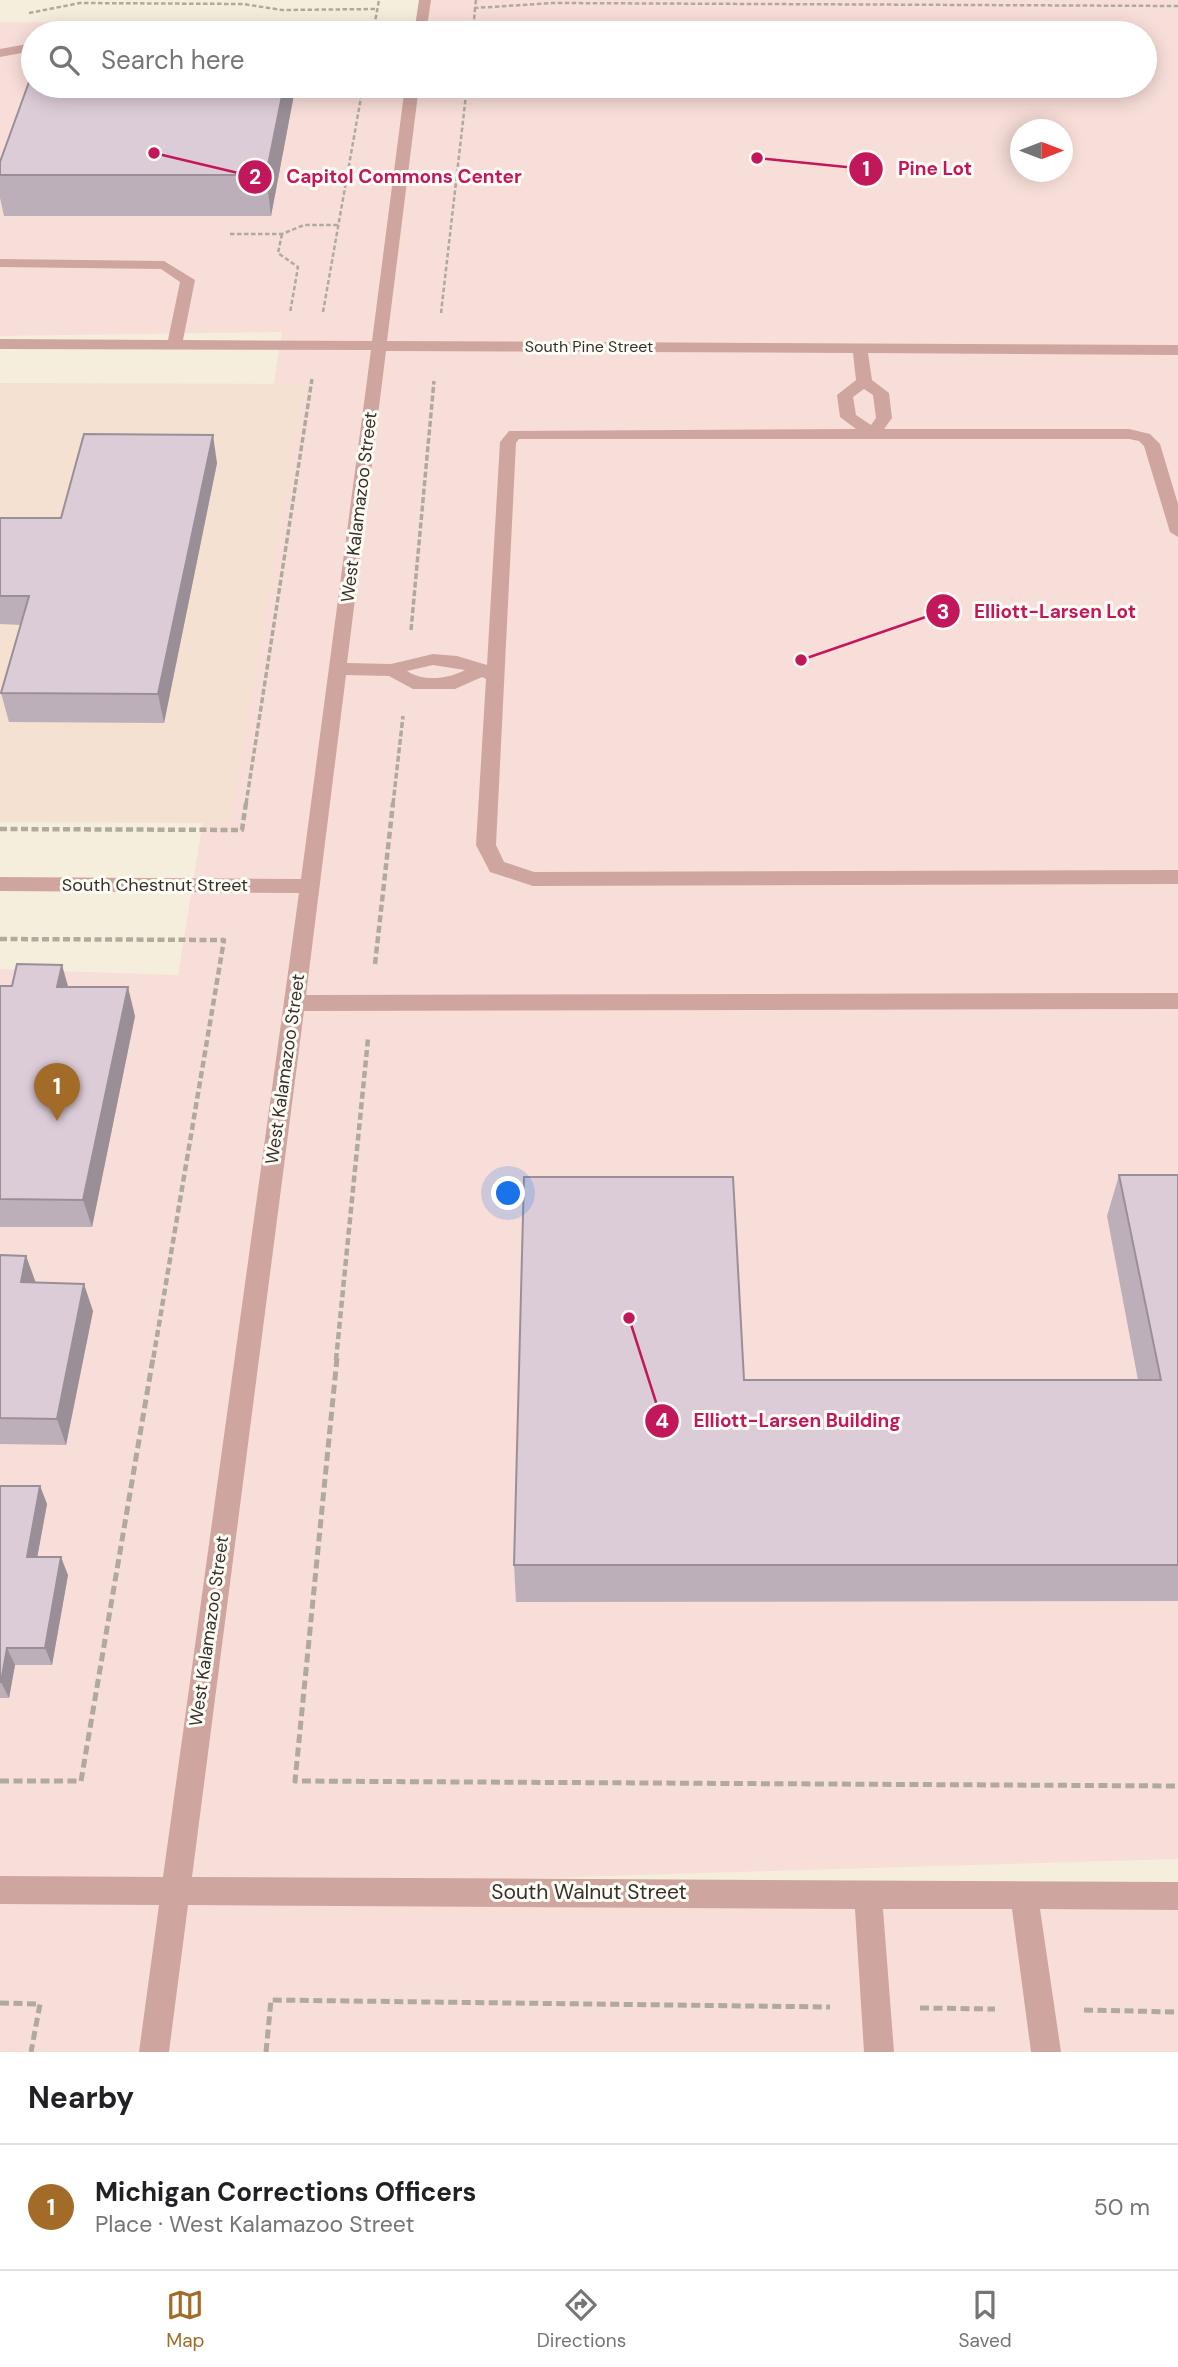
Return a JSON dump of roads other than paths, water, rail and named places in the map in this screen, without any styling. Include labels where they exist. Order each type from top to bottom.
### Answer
[{"type":"street","points":[[422,21],[425,0]]},
{"type":"street","points":[[0,54],[21,50]]},
{"type":"street","name":"West Kalamazoo Street","points":[[154,2052],[295,1003],[411,98]]},
{"type":"street","points":[[0,263],[164,265],[188,280],[175,344]]},
{"type":"street","name":"South Pine Street","points":[[0,344],[1178,350]]},
{"type":"street","points":[[860,348],[864,382]]},
{"type":"street","points":[[864,382],[845,395],[848,417],[873,433]]},
{"type":"street","points":[[864,382],[881,393],[884,418],[873,433]]},
{"type":"street","points":[[1178,532],[1152,444],[1144,437],[1129,434],[515,433],[508,442],[489,673],[486,845],[497,867],[533,879],[1178,877]]},
{"type":"street","points":[[338,669],[402,671],[418,660],[455,659],[489,673]]},
{"type":"street","name":"South Chestnut Street","points":[[0,884],[310,886]]},
{"type":"street","points":[[295,1003],[1178,1001]]},
{"type":"street","name":"South Walnut Street","points":[[0,1889],[1178,1896]]},
{"type":"street","points":[[868,1894],[879,2052]]},
{"type":"street","points":[[1024,1895],[1046,2052]]},
{"type":"place","name":"Capitol Commons Center","points":[[154,153]]},
{"type":"place","name":"Pine Lot","points":[[757,158]]},
{"type":"place","name":"Elliott-Larsen Lot","points":[[801,660]]},
{"type":"place","name":"Michigan Corrections Officers","points":[[57,1121]]},
{"type":"place","name":"Elliott-Larsen Building","points":[[629,1318]]}]
